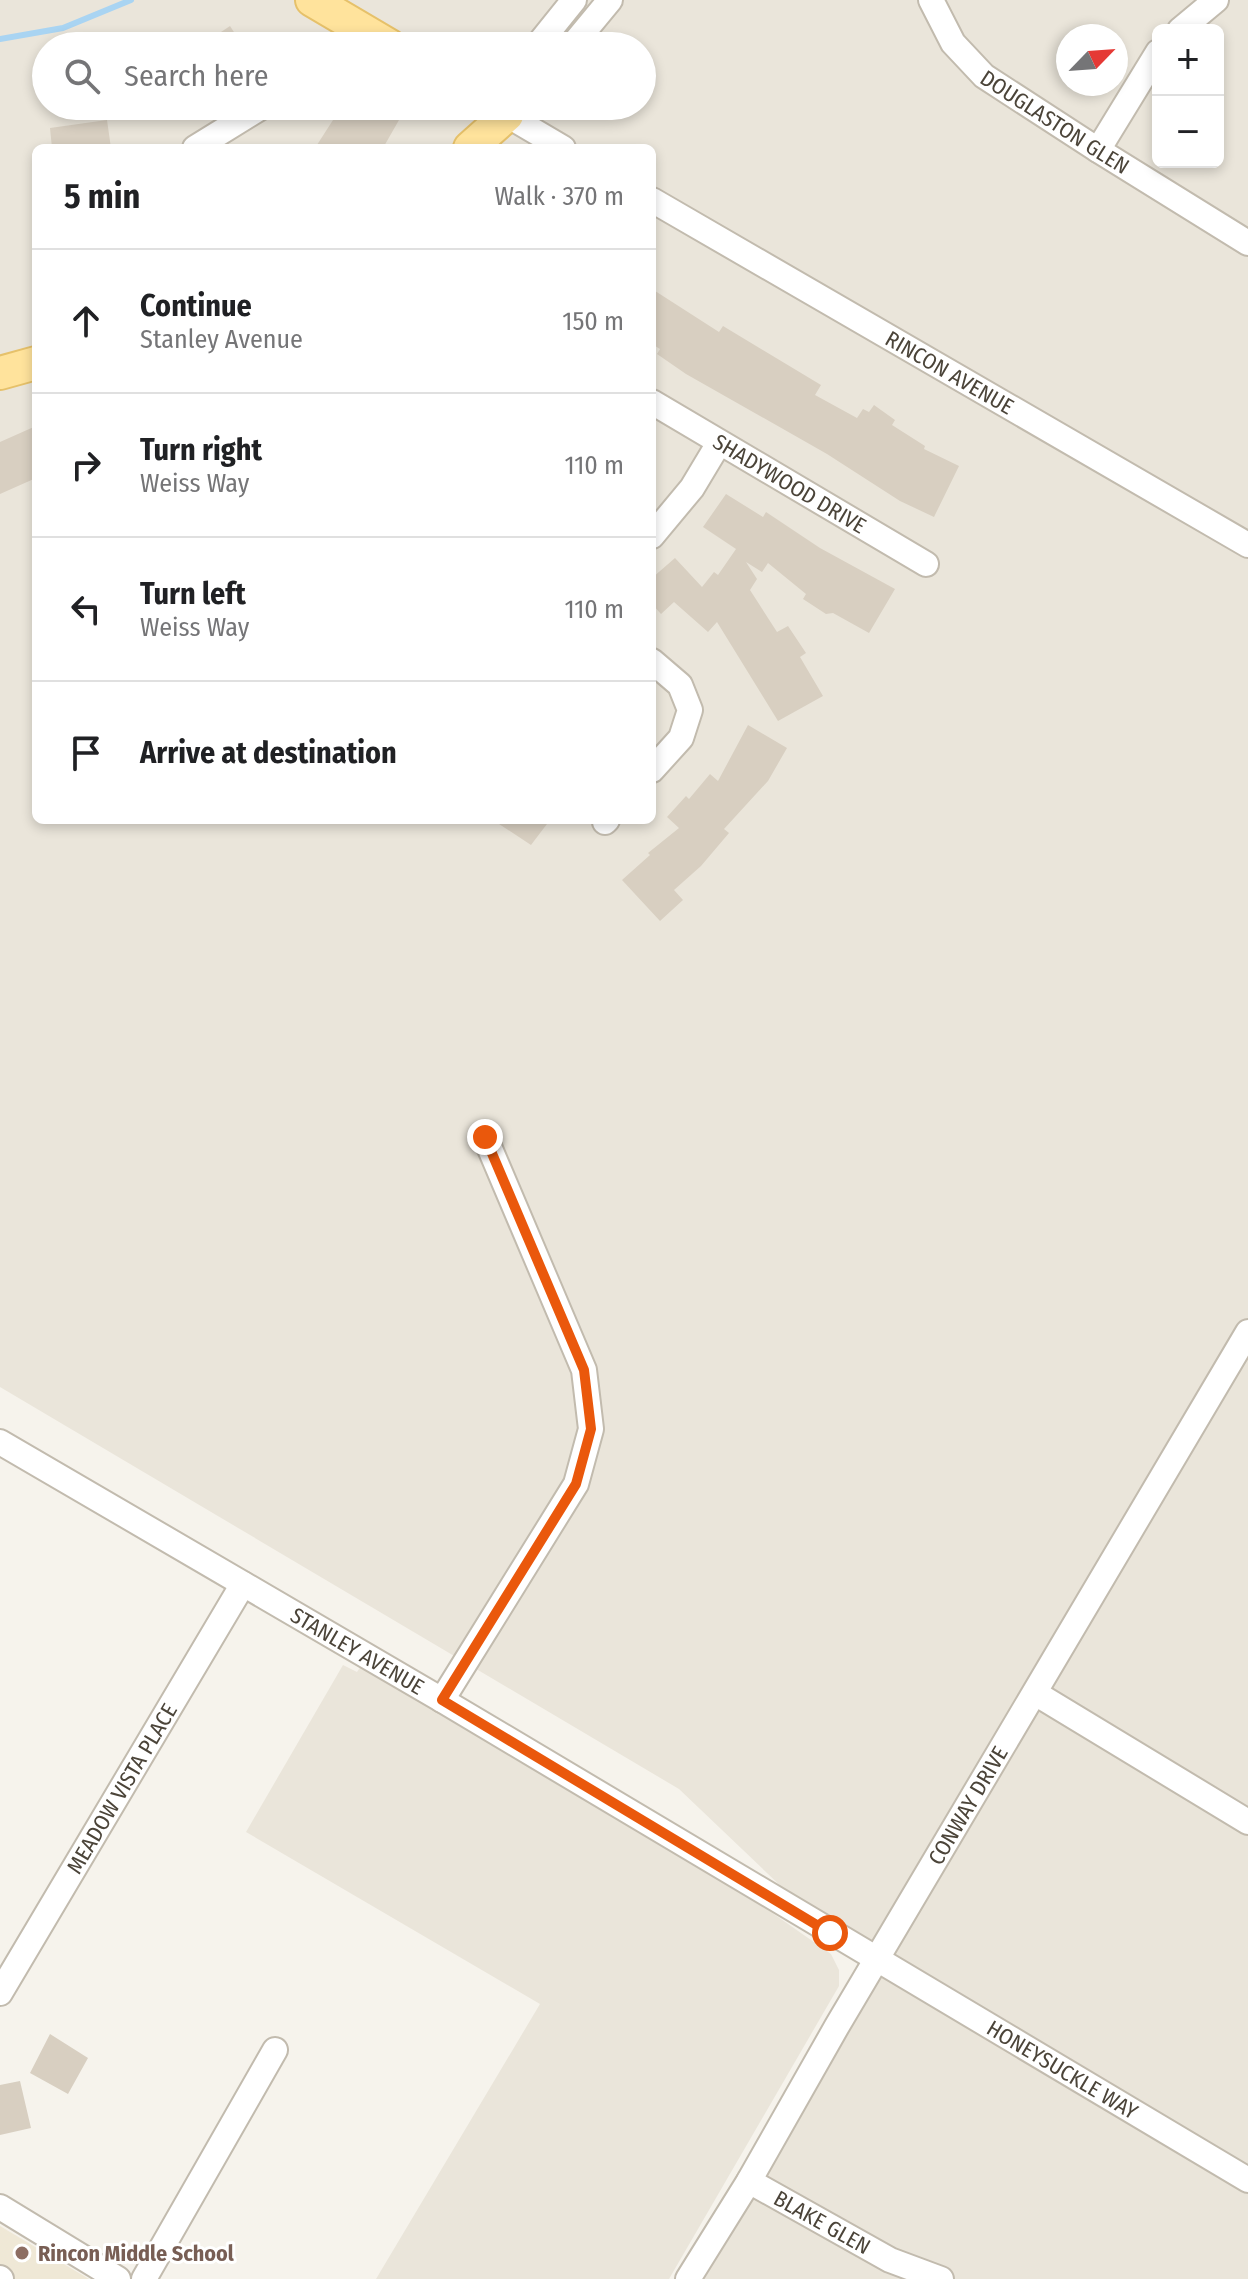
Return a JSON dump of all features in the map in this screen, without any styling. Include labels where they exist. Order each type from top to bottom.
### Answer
[{"type":"main road","points":[[312,0],[366,32]]},
{"type":"main road","points":[[474,144],[495,120]]},
{"type":"main road","points":[[0,373],[32,364]]},
{"type":"street","points":[[548,32],[574,0]]},
{"type":"street","points":[[584,32],[610,0]]},
{"type":"street","name":"DOUGLASTON GLEN","points":[[931,0],[953,43],[984,76],[1248,243]]},
{"type":"street","points":[[1187,24],[1216,0]]},
{"type":"street","points":[[1098,150],[1152,62]]},
{"type":"street","points":[[201,144],[240,120]]},
{"type":"street","points":[[523,120],[557,144]]},
{"type":"street","name":"RINCON AVENUE","points":[[656,202],[1248,545]]},
{"type":"street","name":"SHADYWOOD DRIVE","points":[[656,404],[926,564]]},
{"type":"street","points":[[656,531],[692,488],[719,443]]},
{"type":"street","points":[[656,664],[680,685],[690,710],[681,738],[656,766]]},
{"type":"street","points":[[442,1700],[576,1484],[591,1429],[584,1370],[485,1137]]},
{"type":"street","name":"CONWAY DRIVE","points":[[688,2279],[749,2181],[1248,1332]]},
{"type":"street","name":"STANLEY AVENUE","points":[[4,1452],[243,1584],[442,1700],[877,1961]]},
{"type":"street","name":"MEADOW VISTA PLACE","points":[[0,1993],[243,1584]]},
{"type":"street","points":[[1035,1693],[1248,1822]]},
{"type":"street","name":"HONEYSUCKLE WAY","points":[[877,1961],[1248,2180]]},
{"type":"street","points":[[144,2279],[275,2050]]},
{"type":"street","name":"BLAKE GLEN","points":[[749,2181],[890,2260],[941,2279]]},
{"type":"street","points":[[0,2207],[118,2279]]},
{"type":"shaded area","points":[[0,0],[1248,0],[1248,2279],[688,2279],[876,1961],[830,1933],[679,1789],[0,1387]]},
{"type":"shaded area","points":[[343,1665],[357,1672],[361,1666],[758,1903],[831,1954],[839,1970],[839,1986],[669,2279],[376,2279],[540,2004],[246,1832]]},
{"type":"shaded area","name":"Rincon Middle School","points":[[0,2226],[89,2279],[0,2279]]},
{"type":"building","points":[[107,120],[110,144],[52,144],[50,128]]},
{"type":"building","points":[[333,120],[399,120],[385,144],[318,144]]},
{"type":"building","points":[[656,292],[719,332],[723,326],[821,385],[815,395],[857,418],[863,409],[869,412],[874,405],[895,420],[892,425],[925,446],[924,449],[959,466],[934,517],[900,501],[827,454],[686,374],[657,354],[660,349],[656,346]]},
{"type":"building","points":[[32,428],[32,480],[0,494],[0,442]]},
{"type":"building","points":[[726,494],[763,517],[766,512],[820,548],[895,589],[869,633],[833,613],[826,614],[803,599],[806,594],[768,563],[762,572],[746,562],[757,579],[750,590],[777,632],[788,626],[806,653],[800,657],[823,696],[778,721],[717,622],[708,632],[674,602],[661,614],[656,608],[656,575],[675,558],[702,587],[714,572],[718,575],[736,549],[703,527]]},
{"type":"building","points":[[748,725],[787,748],[768,781],[724,829],[729,833],[701,866],[674,890],[683,900],[660,921],[622,880],[650,855],[648,853],[679,828],[667,817],[686,796],[689,799],[710,774],[718,781]]},
{"type":"building","points":[[499,824],[547,824],[531,845]]},
{"type":"building","points":[[50,2034],[88,2058],[68,2094],[30,2073]]},
{"type":"building","points":[[20,2081],[31,2128],[0,2135],[0,2085]]},
{"type":"waterway","points":[[40,32],[63,28],[131,0]]},
{"type":"waterway","points":[[0,39],[32,33]]},
{"type":"place","name":"Rincon Middle School","points":[[22,2253]]},
{"type":"route","points":[[485,1137],[584,1370],[591,1429],[576,1484],[442,1700],[830,1933]]}]
